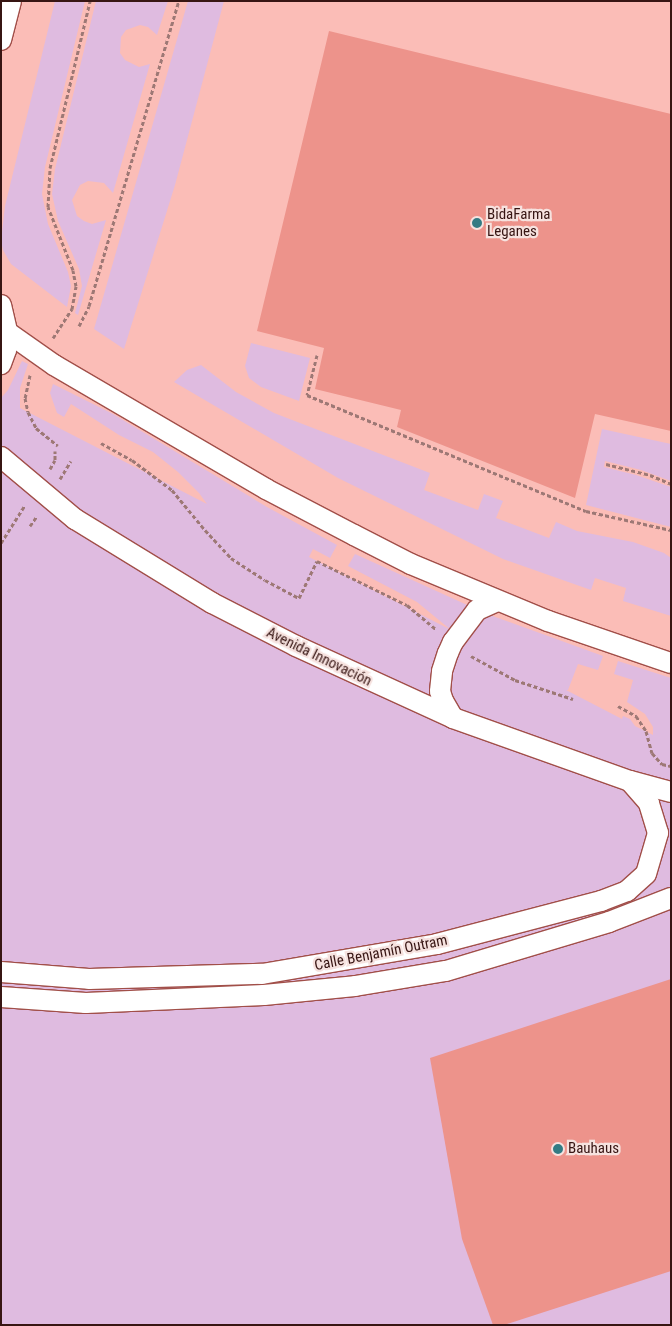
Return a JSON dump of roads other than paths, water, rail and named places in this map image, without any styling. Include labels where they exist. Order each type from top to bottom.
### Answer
[{"type":"street","points":[[1,40],[11,1]]},
{"type":"street","points":[[1,305],[7,332],[6,350],[1,364]]},
{"type":"street","points":[[7,332],[41,356],[266,489],[411,564],[548,621],[671,663]]},
{"type":"street","name":"Avenida Innovación","points":[[1,457],[75,519],[212,602],[306,651],[453,718],[630,781],[671,792]]},
{"type":"street","points":[[453,718],[443,701],[440,691],[442,671],[448,653],[453,642],[477,610],[497,601]]},
{"type":"street","name":"Calle Benjamín Outram","points":[[1,972],[89,979],[262,974],[437,944],[601,901],[627,891],[646,874],[658,833],[649,803],[630,781]]},
{"type":"street","name":"Calle Benjamín Outram","points":[[1,997],[86,1003],[264,995],[355,986],[446,970],[610,922],[671,898]]},
{"type":"place","name":"BidaFarma Leganes","points":[[477,223]]},
{"type":"place","name":"Bauhaus","points":[[558,1149]]}]
